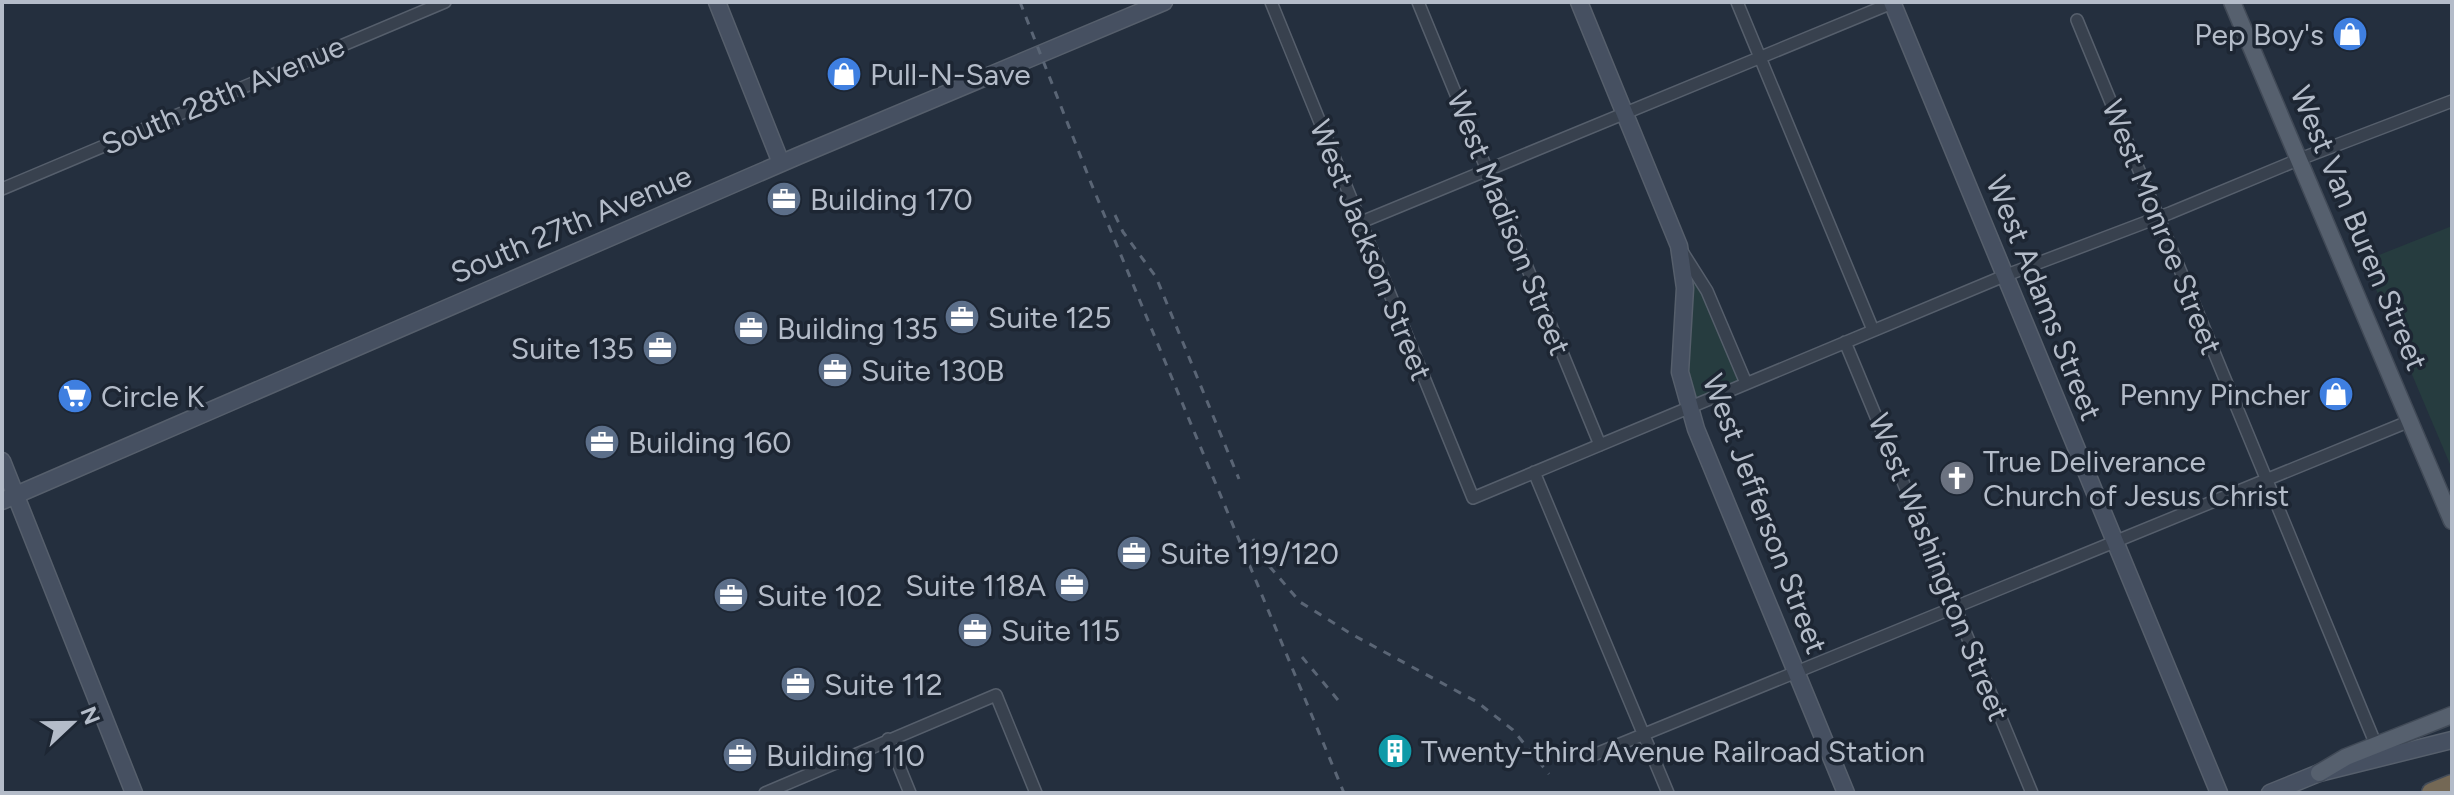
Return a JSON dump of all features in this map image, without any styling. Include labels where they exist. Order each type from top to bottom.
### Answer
[{"type":"highway","points":[[2432,793],[2452,785]]},
{"type":"main road","name":"West Van Buren Street","points":[[2232,2],[2452,521]]},
{"type":"main road","points":[[2319,773],[2346,757],[2452,715]]},
{"type":"street","name":"South 28th Avenue","points":[[2,189],[445,2]]},
{"type":"street","points":[[717,2],[781,163]]},
{"type":"street","name":"South 27th Avenue","points":[[9,498],[781,163],[1164,2]]},
{"type":"street","name":"West Jackson Street","points":[[1271,2],[1473,498],[1534,472]]},
{"type":"street","name":"West Madison Street","points":[[1418,2],[1600,445]]},
{"type":"street","name":"West Jefferson Street","points":[[1579,2],[1679,246],[1707,291],[1746,383]]},
{"type":"street","points":[[1737,2],[1873,330]]},
{"type":"street","points":[[1359,223],[1892,2]]},
{"type":"street","name":"West Adams Street","points":[[1892,2],[2219,793]]},
{"type":"street","name":"West Monroe Street","points":[[2077,20],[2376,745]]},
{"type":"street","points":[[1668,793],[1534,472],[2004,276],[2452,101]]},
{"type":"street","name":"West Jefferson Street","points":[[1679,246],[1685,288],[1680,372],[1689,408],[1846,793]]},
{"type":"street","name":"West Washington Street","points":[[1845,342],[2032,793]]},
{"type":"street","points":[[1586,758],[2410,421]]},
{"type":"street","points":[[2,461],[9,498],[134,793]]},
{"type":"street","points":[[770,792],[996,695],[1036,793]]},
{"type":"street","points":[[888,739],[910,793]]},
{"type":"street","points":[[2270,793],[2319,773],[2452,740]]},
{"type":"green space","points":[[2452,226],[2452,469],[2364,261]]},
{"type":"green space","points":[[1683,272],[1695,274],[1746,383],[1689,408]]},
{"type":"railway","points":[[1020,2],[1091,183],[1344,793]]},
{"type":"railway","points":[[1115,215],[1123,232],[1156,277],[1239,479]]},
{"type":"railway","points":[[1253,539],[1270,567],[1300,602],[1353,635],[1477,702],[1513,730],[1549,774]]},
{"type":"railway","points":[[1302,657],[1343,706]]},
{"type":"place","name":"Pep Boy's","points":[[2350,34]]},
{"type":"place","name":"Pull-N-Save","points":[[844,74]]},
{"type":"place","name":"Building 170","points":[[784,199]]},
{"type":"place","name":"Suite 125","points":[[962,317]]},
{"type":"place","name":"Building 135","points":[[751,328]]},
{"type":"place","name":"Suite 135","points":[[660,348]]},
{"type":"place","name":"Suite 130B","points":[[835,370]]},
{"type":"place","name":"Penny Pincher","points":[[2336,394]]},
{"type":"place","name":"Circle K","points":[[75,396]]},
{"type":"place","name":"Building 160","points":[[602,442]]},
{"type":"place","name":"True Deliverance Church of Jesus Christ","points":[[1957,478]]},
{"type":"place","name":"Suite 119/120","points":[[1134,553]]},
{"type":"place","name":"Suite 118A","points":[[1072,585]]},
{"type":"place","name":"Suite 102","points":[[731,595]]},
{"type":"place","name":"Suite 115","points":[[975,630]]},
{"type":"place","name":"Suite 112","points":[[798,684]]},
{"type":"place","name":"Twenty-third Avenue Railroad Station","points":[[1395,751]]},
{"type":"place","name":"Building 110","points":[[740,755]]}]
